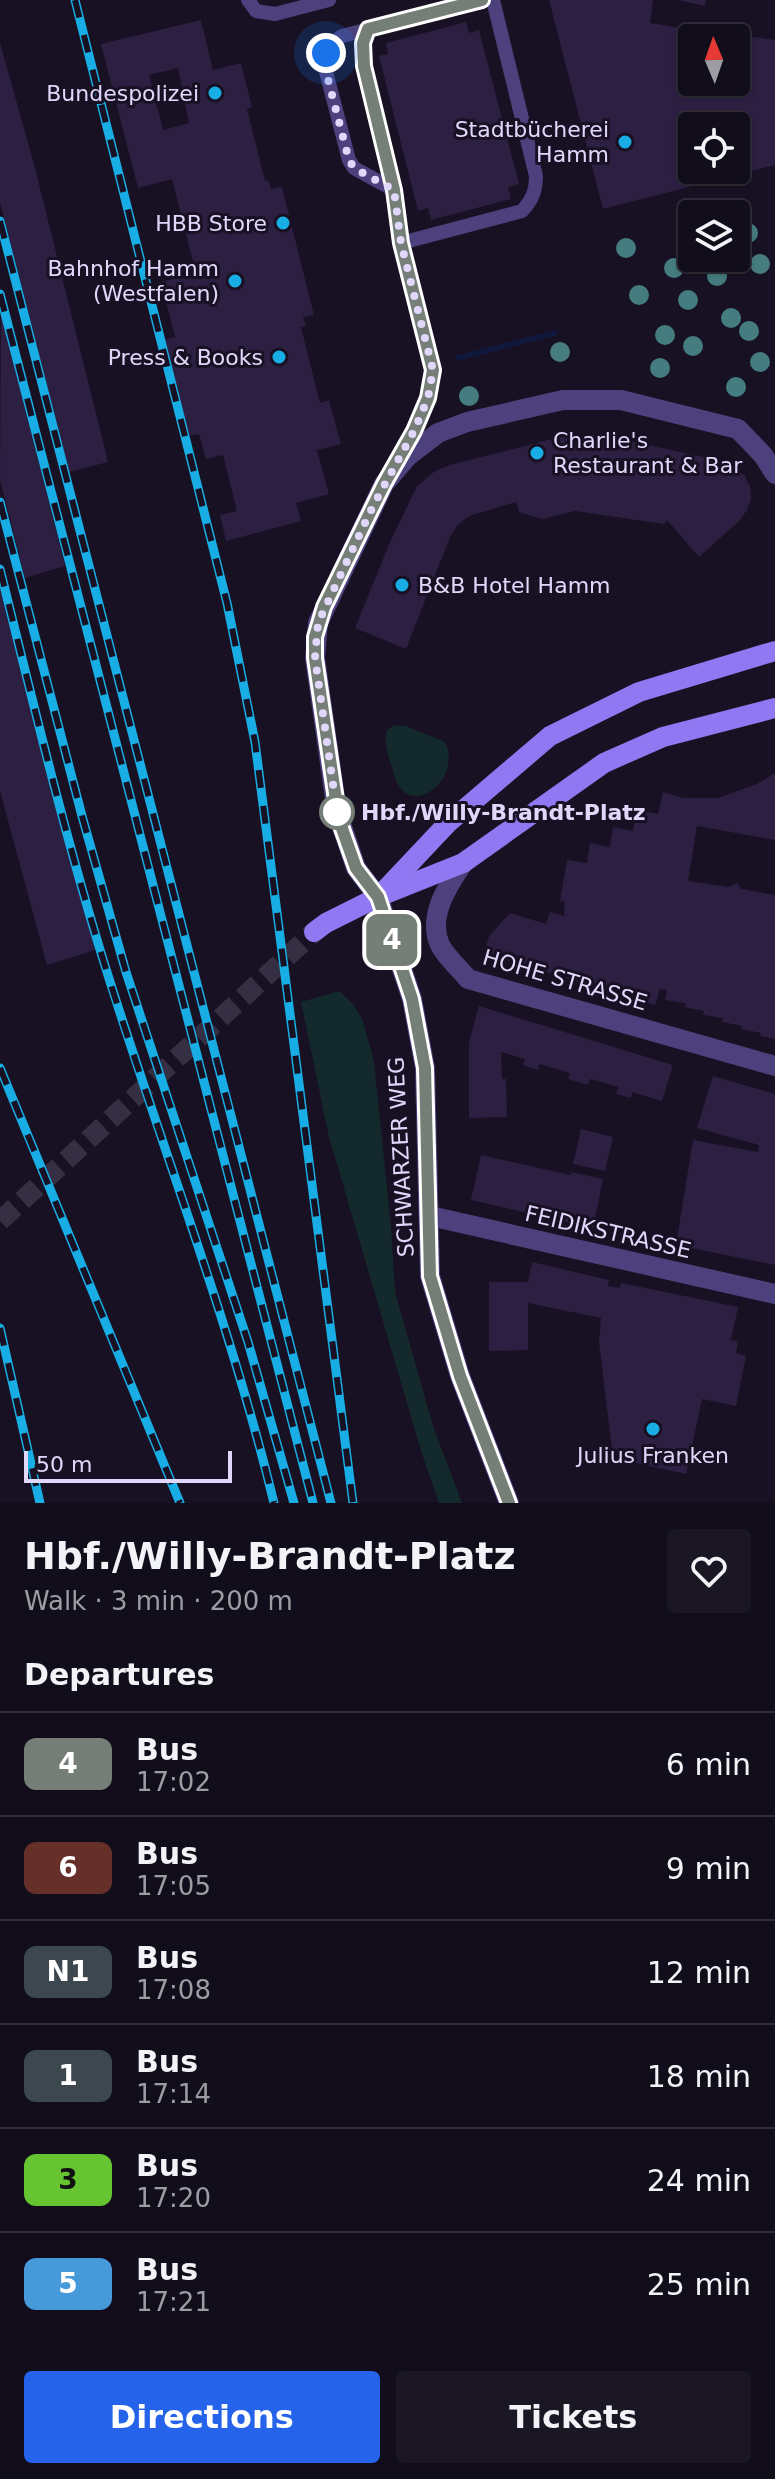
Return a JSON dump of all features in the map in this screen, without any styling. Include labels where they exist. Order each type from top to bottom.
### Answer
[{"type":"main road","points":[[378,897],[448,823],[550,736],[639,692],[775,651]]},
{"type":"main road","points":[[314,932],[378,897],[463,863],[604,763],[663,737],[775,708]]},
{"type":"street","name":"SCHWARZER WEG","points":[[509,1503],[460,1376],[430,1276],[425,1068],[412,999],[378,897],[356,868],[337,812],[318,683],[315,648],[318,623],[384,484],[408,456],[438,433],[467,422],[563,400],[621,400],[738,429],[763,455],[775,474]]},
{"type":"street","name":"HOHE STRASSE","points":[[463,863],[443,894],[437,922],[440,945],[468,979],[775,1066]]},
{"type":"street","name":"FEIDIKSTRASSE","points":[[430,1216],[775,1294]]},
{"type":"lane","points":[[248,0],[256,11],[275,14],[329,0]]},
{"type":"lane","points":[[394,190],[354,168],[349,160],[324,64],[326,53],[331,44],[342,36],[482,0]]},
{"type":"lane","points":[[401,243],[522,211],[531,201],[536,188],[493,0]]},
{"type":"lane","points":[[368,29],[363,43],[364,66],[394,190],[401,243],[433,370],[428,398],[414,431],[384,484]]},
{"type":"green space","points":[[395,725],[406,726],[445,742],[449,754],[448,766],[444,777],[429,792],[410,795],[398,785],[386,744],[387,730]]},
{"type":"green space","points":[[339,991],[353,1004],[363,1021],[374,1062],[395,1292],[433,1426],[462,1503],[439,1503],[329,1137],[301,1002]]},
{"type":"water","points":[[556,330],[558,335],[457,361],[455,356]]},
{"type":"building","points":[[549,0],[653,0],[650,23],[678,28],[678,96],[750,96],[750,37],[775,40],[775,165],[750,171],[750,112],[678,112],[678,184],[701,184],[603,209]]},
{"type":"building","points":[[678,0],[706,0],[705,6]]},
{"type":"building","name":"Bahnhof Hamm (Westfalen)","points":[[201,20],[213,70],[241,63],[252,107],[247,109],[265,181],[268,180],[271,189],[282,187],[314,315],[303,317],[306,326],[301,327],[320,403],[329,400],[341,444],[317,450],[329,494],[296,503],[301,521],[226,541],[220,515],[237,511],[223,455],[206,459],[199,434],[185,437],[161,341],[175,337],[161,282],[196,273],[172,179],[138,188],[101,44]],"holes":[[[178,68],[189,123],[163,130],[149,75]]]},
{"type":"building","points":[[466,22],[469,33],[479,30],[519,184],[508,187],[511,199],[431,220],[428,208],[418,211],[379,56],[388,54],[386,43]]},
{"type":"building","points":[[0,43],[34,164],[108,462],[69,472],[0,202]]},
{"type":"building","points":[[1,312],[65,566],[25,578],[0,480]]},
{"type":"building","points":[[579,435],[611,437],[726,462],[745,476],[750,487],[751,499],[747,510],[699,557],[667,520],[664,524],[575,511],[542,519],[519,512],[516,502],[469,516],[450,537],[406,649],[355,628],[417,486],[435,471],[450,465]]},
{"type":"building","points":[[0,587],[95,950],[47,965],[0,791]]},
{"type":"building","points":[[775,773],[775,840],[697,826],[688,881],[730,887],[737,883],[741,889],[775,895],[775,1039],[722,1022],[723,1018],[703,1015],[704,1011],[683,1007],[685,1003],[665,1000],[667,990],[660,989],[655,1005],[484,953],[489,936],[510,913],[546,924],[550,912],[564,916],[565,902],[560,901],[567,860],[587,863],[590,843],[610,847],[613,827],[633,831],[636,810],[658,814],[663,792],[683,798],[718,798],[757,784]]},
{"type":"building","points":[[479,1006],[673,1065],[662,1101],[632,1092],[631,1098],[616,1094],[618,1087],[590,1079],[588,1085],[568,1079],[570,1073],[539,1064],[538,1070],[523,1065],[525,1059],[501,1052],[502,1079],[506,1079],[507,1117],[469,1118],[469,1042]]},
{"type":"building","points":[[713,1076],[775,1094],[775,1265],[676,1245],[693,1140],[758,1152],[759,1145],[697,1128]]},
{"type":"building","points":[[581,1129],[613,1137],[605,1171],[573,1164]]},
{"type":"building","points":[[481,1155],[603,1179],[593,1228],[471,1200]]},
{"type":"building","points":[[532,1262],[609,1280],[608,1286],[620,1288],[621,1283],[738,1307],[731,1340],[738,1341],[736,1353],[746,1356],[736,1406],[702,1399],[686,1474],[613,1458],[599,1342],[601,1318],[528,1303],[528,1350],[489,1351],[489,1282],[528,1282]]},
{"type":"tunnel","points":[[0,1221],[314,932]]},
{"type":"railway","points":[[75,0],[227,603],[255,742],[353,1503]]},
{"type":"railway","points":[[0,221],[331,1503]]},
{"type":"railway","points":[[0,294],[313,1503]]},
{"type":"railway","points":[[0,502],[126,972],[248,1342],[294,1503]]},
{"type":"railway","points":[[0,569],[59,804],[98,943],[213,1292],[256,1432],[274,1503]]},
{"type":"railway","points":[[0,1068],[180,1503]]},
{"type":"railway","points":[[0,1328],[40,1503]]},
{"type":"bus line","name":"4","points":[[482,0],[368,29],[363,43],[364,66],[394,190],[401,243],[433,370],[428,398],[414,431],[384,484],[324,607],[315,637],[315,658],[339,820],[356,868],[378,897],[412,999],[425,1068],[430,1276],[460,1376],[509,1503]]},
{"type":"place","name":"Bundespolizei","points":[[215,93]]},
{"type":"place","name":"Stadtbücherei Hamm","points":[[625,142]]},
{"type":"place","name":"HBB Store","points":[[283,223]]},
{"type":"place","name":"Bahnhof Hamm (Westfalen)","points":[[235,281]]},
{"type":"place","name":"Press & Books","points":[[279,357]]},
{"type":"place","name":"Charlie's Restaurant & Bar","points":[[537,453]]},
{"type":"place","name":"B&B Hotel Hamm","points":[[402,585]]},
{"type":"place","name":"Hbf./Willy-Brandt-Platz","points":[[337,812]]},
{"type":"place","name":"Julius Franken","points":[[653,1429]]},
{"type":"route","points":[[326,53],[324,64],[349,160],[354,168],[394,190],[401,243],[433,370],[428,398],[414,431],[350,551],[318,623],[315,658],[337,812]]}]
